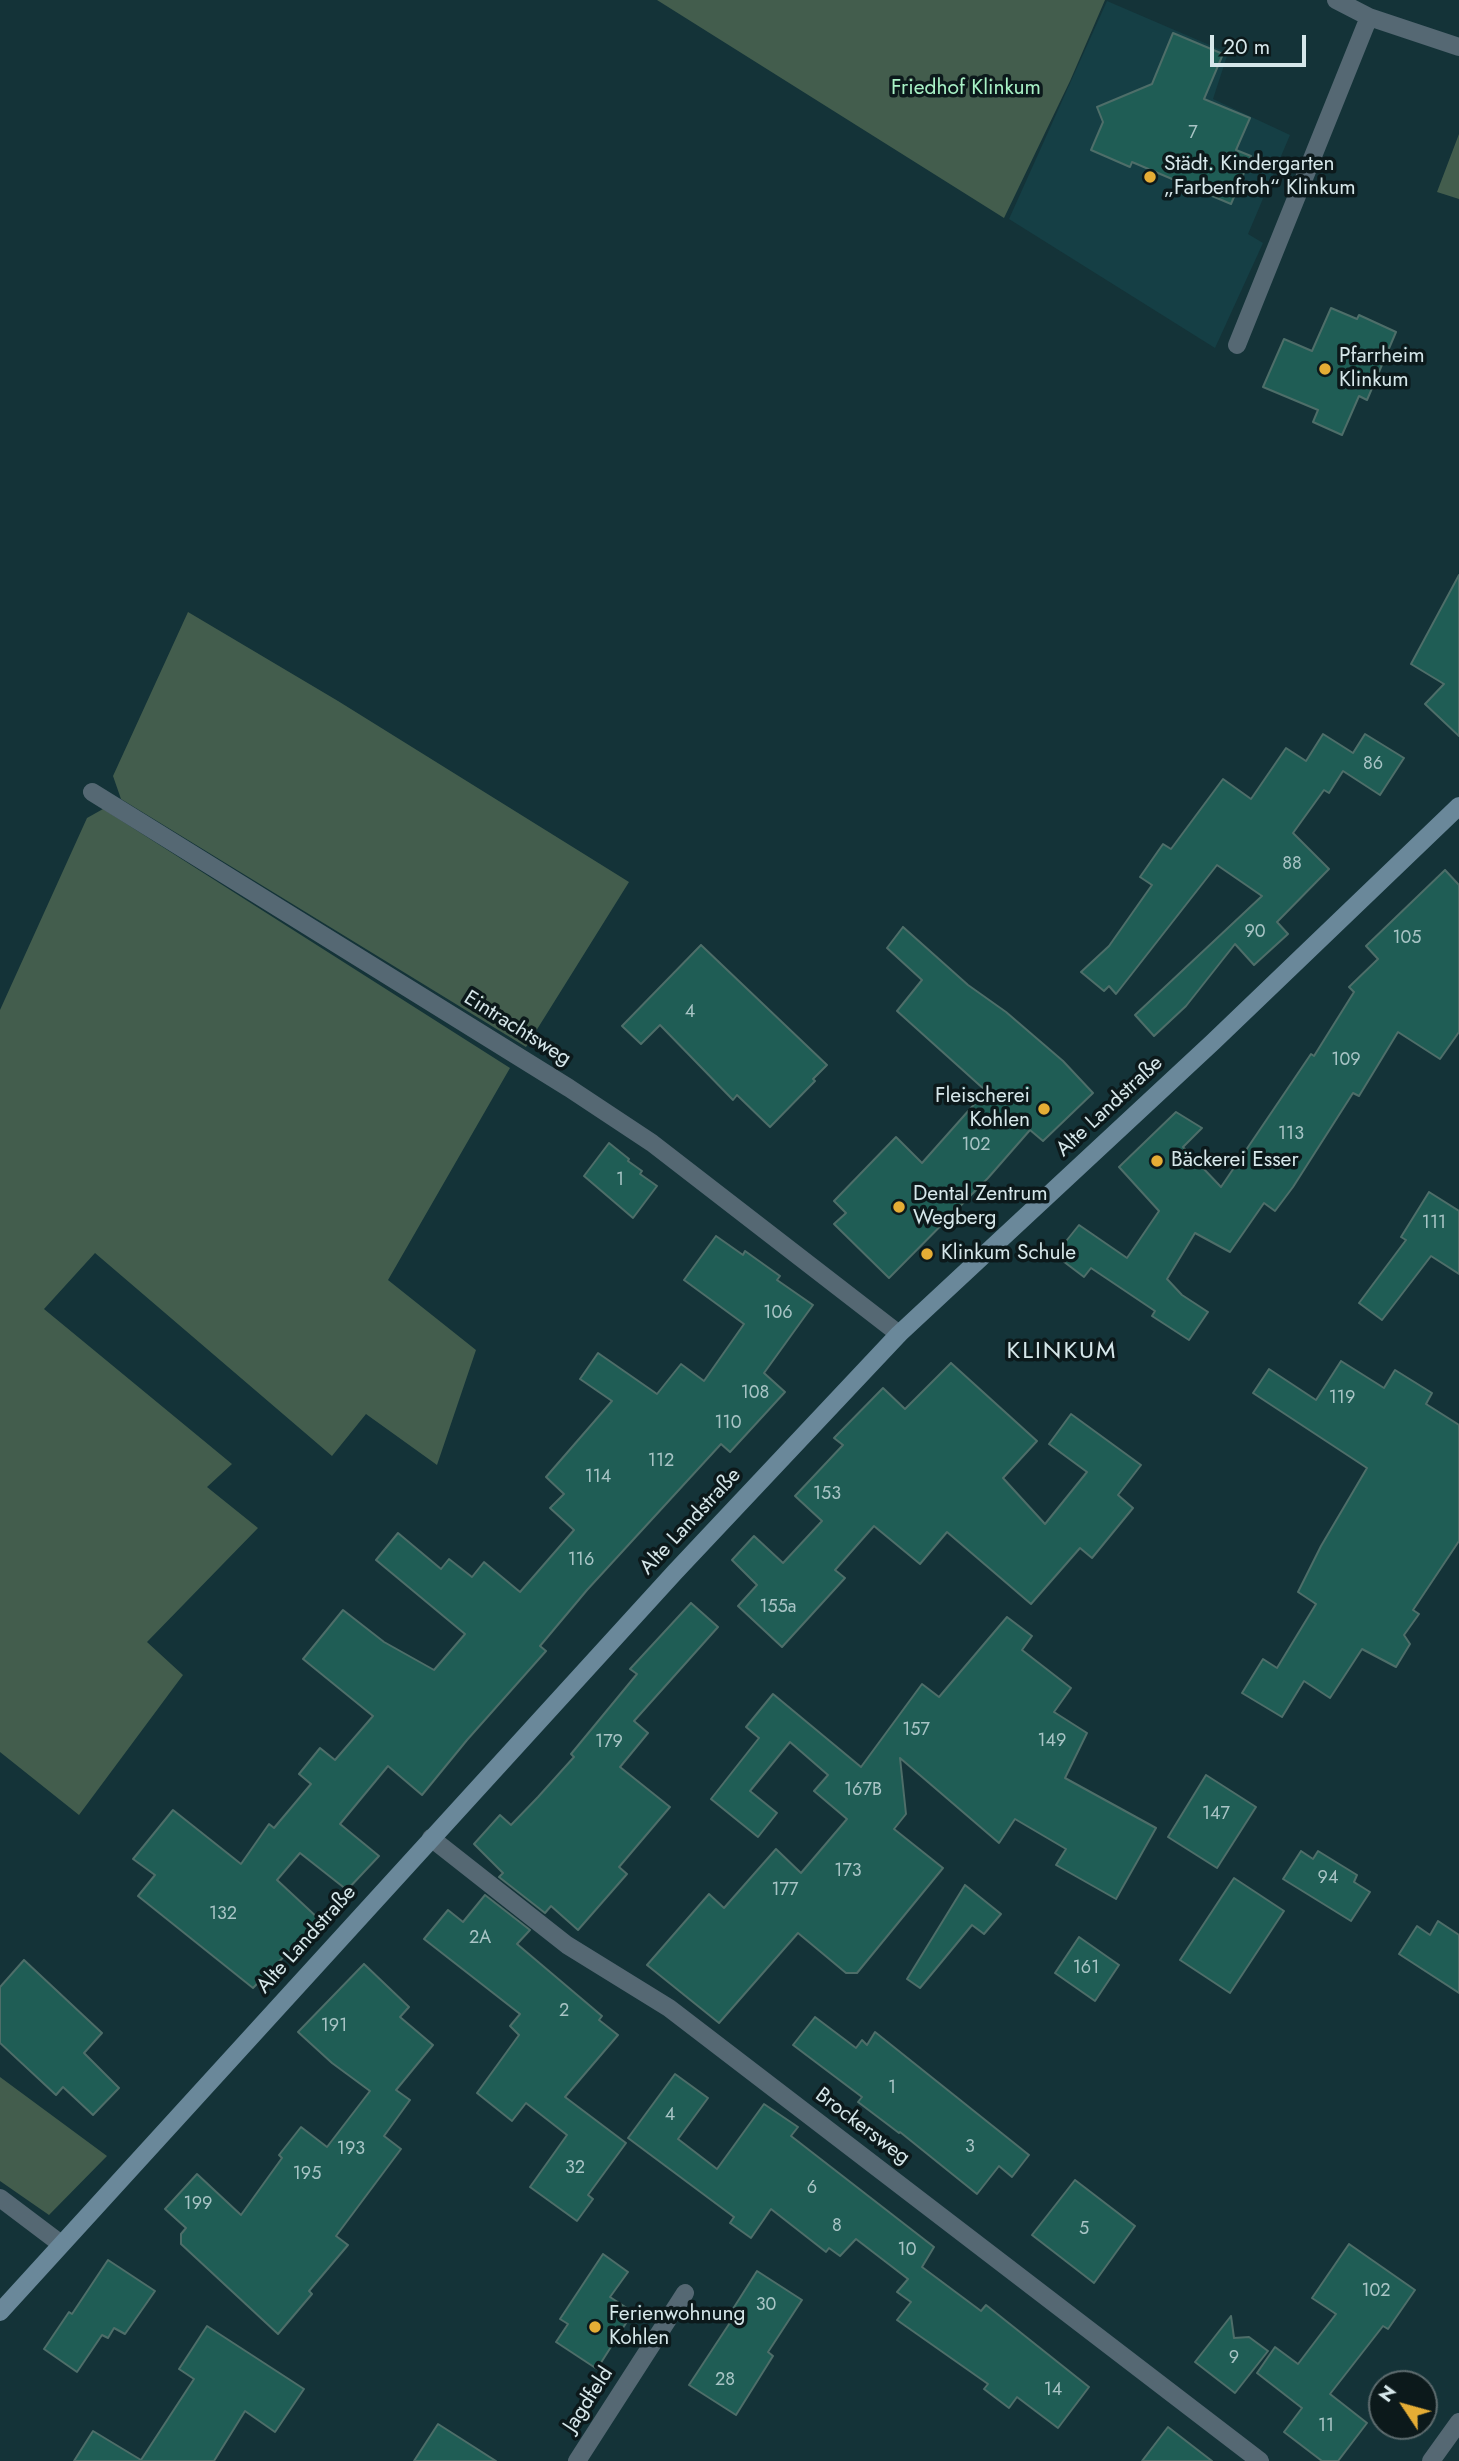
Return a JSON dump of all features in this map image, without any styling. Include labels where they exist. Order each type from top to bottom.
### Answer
[{"type":"main road","name":"Alte Landstraße","points":[[0,2312],[798,1438],[899,1334],[1213,1042],[1459,806]]},
{"type":"street","points":[[1336,0],[1369,17],[1459,47]]},
{"type":"street","points":[[1237,345],[1369,17]]},
{"type":"street","name":"Eintrachtsweg","points":[[92,792],[569,1088],[652,1143],[899,1334]]},
{"type":"street","name":"Brockersweg","points":[[431,1838],[567,1945],[669,2008],[1260,2461]]},
{"type":"street","points":[[0,2198],[61,2244]]},
{"type":"street","name":"Jagdfeld","points":[[577,2461],[685,2293]]},
{"type":"street","points":[[1431,2461],[1459,2422]]},
{"type":"shaded area","name":"Städt. Kindergarten „Farbenfroh“ Klinkum","points":[[1107,1],[1228,53],[1213,99],[1290,135],[1248,234],[1263,243],[1215,348],[1009,219]]},
{"type":"green space","name":"Friedhof Klinkum","points":[[657,0],[1105,0],[1070,81],[1004,218]]},
{"type":"green space","points":[[1459,134],[1459,199],[1437,192]]},
{"type":"green space","points":[[188,612],[338,701],[629,882],[526,1047],[121,799],[113,776]]},
{"type":"green space","points":[[103,809],[510,1068],[388,1280],[476,1350],[437,1465],[366,1414],[332,1456],[95,1253],[44,1309],[232,1464],[207,1487],[258,1528],[147,1642],[183,1675],[79,1815],[0,1752],[0,1010],[87,818]]},
{"type":"green space","points":[[0,2077],[107,2156],[49,2215],[0,2181]]},
{"type":"building","points":[[1173,33],[1223,54],[1204,99],[1250,118],[1236,150],[1251,156],[1231,204],[1132,162],[1130,167],[1091,150],[1103,122],[1097,107],[1152,84]]},
{"type":"building","name":"Pfarrheim Klinkum","points":[[1331,308],[1357,319],[1359,315],[1396,332],[1367,400],[1359,396],[1342,435],[1313,422],[1318,410],[1263,387],[1284,339],[1312,351]]},
{"type":"building","points":[[1459,575],[1459,736],[1425,704],[1444,684],[1411,664]]},
{"type":"building","points":[[1323,734],[1353,753],[1365,734],[1404,758],[1380,795],[1343,771],[1329,793],[1324,790],[1293,833],[1329,869],[1277,922],[1288,934],[1254,965],[1235,944],[1186,1006],[1154,1036],[1135,1015],[1262,896],[1217,865],[1116,994],[1109,986],[1104,991],[1081,972],[1109,946],[1152,885],[1140,877],[1163,844],[1171,849],[1223,779],[1251,799],[1286,748],[1306,761]]},
{"type":"building","points":[[1445,870],[1459,885],[1459,1032],[1440,1059],[1398,1032],[1359,1096],[1353,1093],[1275,1211],[1264,1203],[1230,1252],[1195,1233],[1167,1279],[1182,1295],[1208,1312],[1189,1340],[1152,1316],[1155,1311],[1091,1268],[1084,1277],[1055,1255],[1079,1225],[1127,1258],[1159,1211],[1119,1167],[1176,1112],[1202,1128],[1183,1147],[1221,1187],[1311,1054],[1314,1056],[1354,992],[1349,987],[1378,959],[1366,946]]},
{"type":"building","points":[[903,927],[968,985],[1006,1012],[1063,1061],[1093,1093],[1043,1141],[1030,1130],[988,1178],[889,1278],[834,1224],[846,1213],[834,1201],[896,1137],[922,1163],[986,1091],[897,1011],[922,980],[887,948]]},
{"type":"building","points":[[701,945],[827,1065],[770,1127],[737,1095],[733,1100],[660,1025],[641,1044],[622,1026]]},
{"type":"building","points":[[609,1143],[642,1171],[640,1174],[657,1186],[633,1218],[584,1176]]},
{"type":"building","points":[[1429,1192],[1459,1211],[1459,1274],[1431,1256],[1382,1320],[1359,1303],[1406,1240],[1401,1237]]},
{"type":"building","points":[[716,1236],[743,1255],[745,1251],[780,1276],[777,1280],[813,1305],[764,1373],[785,1392],[730,1452],[721,1444],[587,1590],[540,1646],[546,1651],[422,1795],[388,1766],[340,1824],[379,1856],[347,1890],[300,1853],[277,1880],[320,1920],[253,1988],[138,1896],[155,1875],[133,1859],[173,1810],[241,1864],[269,1824],[274,1828],[311,1784],[299,1774],[320,1748],[335,1760],[373,1716],[303,1659],[343,1610],[384,1642],[434,1670],[465,1634],[376,1560],[398,1533],[441,1569],[449,1559],[472,1577],[484,1562],[520,1592],[574,1530],[550,1508],[564,1494],[546,1477],[612,1401],[580,1379],[598,1353],[657,1394],[681,1364],[704,1381],[744,1324],[684,1280]]},
{"type":"building","points":[[1341,1361],[1384,1388],[1395,1370],[1432,1393],[1426,1404],[1459,1425],[1459,1541],[1413,1610],[1419,1614],[1404,1635],[1410,1644],[1396,1667],[1362,1649],[1330,1698],[1304,1681],[1282,1717],[1242,1693],[1263,1659],[1277,1668],[1316,1604],[1298,1592],[1321,1546],[1367,1468],[1253,1393],[1269,1369],[1316,1400]]},
{"type":"building","points":[[951,1363],[1037,1441],[1003,1478],[1045,1524],[1087,1472],[1049,1444],[1071,1414],[1141,1465],[1118,1495],[1133,1508],[1092,1558],[1080,1548],[1031,1604],[947,1532],[920,1564],[874,1526],[835,1570],[845,1578],[782,1647],[738,1606],[757,1585],[732,1560],[754,1536],[783,1563],[822,1521],[795,1496],[843,1445],[834,1438],[883,1388],[905,1409]]},
{"type":"building","points":[[691,1603],[718,1627],[634,1721],[648,1733],[620,1767],[670,1807],[619,1867],[627,1874],[578,1930],[551,1906],[545,1913],[499,1877],[503,1873],[474,1844],[500,1815],[511,1825],[538,1797],[574,1757],[571,1754],[637,1674],[630,1669]]},
{"type":"building","points":[[1007,1617],[1032,1636],[1022,1650],[1071,1688],[1054,1712],[1087,1733],[1065,1778],[1156,1828],[1116,1899],[1056,1865],[1066,1849],[1015,1819],[999,1843],[900,1758],[906,1814],[894,1829],[943,1868],[857,1973],[846,1973],[798,1933],[719,2023],[647,1965],[709,1894],[724,1908],[776,1849],[801,1873],[847,1819],[814,1791],[828,1775],[790,1742],[750,1791],[777,1813],[758,1837],[711,1799],[759,1738],[746,1727],[773,1694],[861,1767],[922,1684],[939,1697]]},
{"type":"building","points":[[1206,1775],[1256,1807],[1217,1868],[1168,1837]]},
{"type":"building","points":[[1301,1851],[1313,1859],[1318,1851],[1357,1875],[1354,1882],[1370,1892],[1351,1921],[1283,1879]]},
{"type":"building","points":[[1234,1878],[1284,1911],[1230,1993],[1180,1960]]},
{"type":"building","points":[[965,1885],[1001,1914],[984,1934],[972,1925],[920,1988],[907,1979]]},
{"type":"building","points":[[485,1895],[530,1930],[517,1944],[602,2016],[599,2020],[618,2035],[565,2097],[626,2143],[588,2195],[593,2199],[577,2221],[530,2187],[567,2135],[526,2103],[512,2121],[477,2093],[519,2035],[510,2026],[520,2014],[424,1939],[448,1910],[463,1922]]},
{"type":"building","points":[[1438,1921],[1459,1935],[1459,1993],[1399,1954],[1417,1926],[1430,1935]]},
{"type":"building","points":[[1079,1937],[1119,1965],[1095,2001],[1055,1973]]},
{"type":"building","points":[[24,1960],[102,2033],[84,2053],[119,2088],[93,2115],[63,2087],[56,2095],[0,2043],[0,1987]]},
{"type":"building","points":[[364,1964],[409,2007],[400,2017],[433,2045],[396,2090],[410,2100],[384,2136],[401,2149],[336,2236],[348,2245],[309,2291],[312,2294],[278,2334],[181,2244],[181,2234],[186,2228],[165,2209],[197,2174],[241,2215],[282,2158],[279,2155],[301,2127],[327,2147],[370,2091],[332,2063],[298,2032]]},
{"type":"building","points":[[815,2017],[856,2048],[862,2040],[867,2045],[875,2032],[1029,2155],[1012,2177],[999,2166],[977,2194],[858,2102],[862,2097],[793,2045]]},
{"type":"building","points":[[675,2074],[708,2098],[678,2139],[717,2169],[764,2104],[798,2127],[791,2136],[934,2247],[922,2267],[981,2311],[986,2305],[1089,2387],[1058,2428],[1017,2397],[1009,2408],[984,2389],[988,2384],[897,2320],[911,2302],[897,2292],[908,2279],[856,2239],[840,2256],[829,2248],[826,2252],[771,2209],[751,2238],[730,2223],[734,2217],[628,2138]]},
{"type":"building","points":[[1075,2180],[1135,2226],[1094,2283],[1032,2235]]},
{"type":"building","points":[[1349,2244],[1415,2290],[1388,2329],[1383,2326],[1330,2394],[1367,2423],[1338,2461],[1322,2461],[1284,2432],[1302,2408],[1257,2373],[1275,2347],[1298,2364],[1336,2314],[1312,2298]]},
{"type":"building","name":"Ferienwohnung Kohlen","points":[[603,2254],[628,2272],[610,2297],[633,2312],[597,2369],[556,2342],[568,2324],[560,2319]]},
{"type":"building","points":[[108,2260],[155,2291],[125,2334],[114,2328],[108,2338],[102,2335],[77,2372],[44,2349],[69,2312],[72,2314]]},
{"type":"building","points":[[757,2271],[802,2300],[768,2352],[773,2356],[736,2415],[689,2385],[735,2315],[731,2312]]},
{"type":"building","points":[[1231,2316],[1234,2338],[1249,2337],[1268,2351],[1235,2393],[1195,2362]]},
{"type":"building","points":[[207,2326],[304,2389],[275,2432],[245,2411],[214,2461],[74,2461],[93,2431],[141,2460],[194,2379],[179,2369]]},
{"type":"building","points":[[438,2424],[496,2461],[414,2461]]},
{"type":"building","points":[[1168,2427],[1212,2461],[1142,2461]]},
{"type":"place","name":"Städt. Kindergarten „Farbenfroh“ Klinkum","points":[[1150,177]]},
{"type":"place","name":"Pfarrheim Klinkum","points":[[1325,369]]},
{"type":"place","name":"Fleischerei Kohlen","points":[[1044,1109]]},
{"type":"place","name":"Bäckerei Esser","points":[[1157,1161]]},
{"type":"place","name":"Dental Zentrum Wegberg","points":[[899,1207]]},
{"type":"place","name":"Klinkum Schule","points":[[927,1254]]},
{"type":"place","name":"Ferienwohnung Kohlen","points":[[595,2327]]},
{"type":"district","name":"KLINKUM","points":[[1062,1352]]}]
